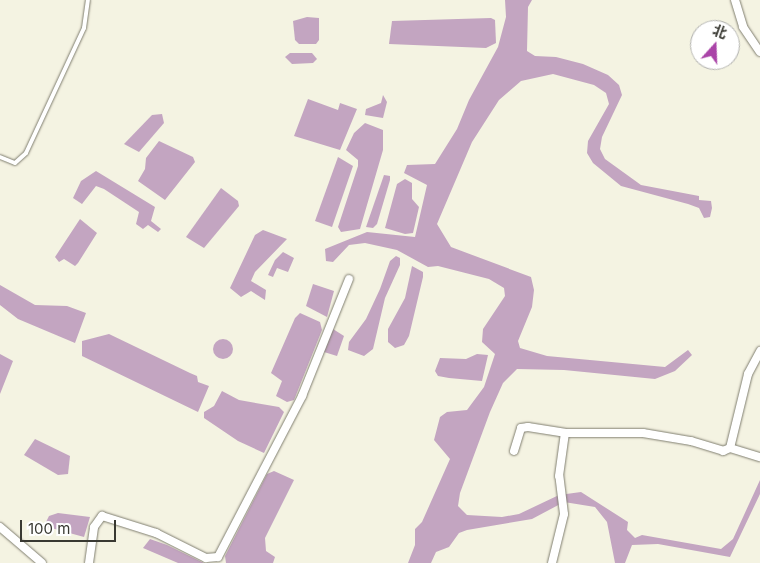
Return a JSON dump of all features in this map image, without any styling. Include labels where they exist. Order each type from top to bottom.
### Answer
[{"type":"street","points":[[734,0],[743,26],[760,52]]},
{"type":"street","points":[[89,563],[94,527],[102,516],[156,533],[206,558],[218,557],[302,396],[348,279]]},
{"type":"street","points":[[730,448],[748,374],[760,351]]},
{"type":"street","points":[[514,451],[521,428],[565,432],[643,433],[690,441],[723,452],[730,448],[760,457]]},
{"type":"street","points":[[552,563],[563,503],[559,476],[565,432]]},
{"type":"street","points":[[0,527],[42,563]]},
{"type":"lane","points":[[0,157],[15,162],[26,153],[84,28],[88,0]]},
{"type":"shaded area","points":[[505,0],[532,0],[528,7],[527,51],[535,56],[556,57],[583,64],[608,75],[619,85],[622,95],[602,137],[600,149],[605,159],[641,185],[699,196],[699,200],[711,201],[712,208],[710,217],[704,218],[699,208],[621,186],[593,163],[587,153],[588,141],[609,104],[606,93],[594,85],[553,74],[521,81],[499,100],[472,142],[437,224],[451,247],[531,277],[534,290],[532,307],[518,341],[520,348],[547,356],[665,367],[688,350],[692,355],[675,371],[655,379],[564,370],[517,369],[503,383],[490,412],[460,493],[458,506],[467,515],[502,517],[519,514],[559,495],[581,492],[628,522],[627,530],[635,538],[642,535],[721,549],[733,539],[760,480],[760,494],[730,557],[658,544],[632,545],[625,563],[615,563],[607,522],[595,507],[564,502],[532,519],[459,533],[449,547],[436,552],[431,563],[408,563],[415,545],[415,529],[422,522],[450,459],[434,440],[440,417],[447,412],[467,410],[484,387],[495,354],[482,342],[483,329],[505,296],[504,288],[489,279],[438,266],[428,267],[397,250],[365,243],[349,245],[333,262],[326,261],[325,249],[367,232],[415,237],[427,185],[404,173],[407,165],[435,164],[457,129],[469,100],[498,47],[506,17]]},
{"type":"shaded area","points":[[307,17],[319,18],[319,40],[316,44],[299,44],[295,40],[293,21]]},
{"type":"shaded area","points":[[491,18],[495,20],[496,43],[486,48],[389,44],[392,21]]},
{"type":"shaded area","points":[[290,53],[312,53],[317,59],[313,63],[292,64],[285,57]]},
{"type":"shaded area","points":[[383,95],[387,102],[383,118],[365,115],[366,109],[381,103]]},
{"type":"shaded area","points":[[308,99],[338,110],[340,103],[357,109],[340,150],[294,136]]},
{"type":"shaded area","points":[[162,114],[164,123],[139,152],[124,144],[152,115]]},
{"type":"shaded area","points":[[365,123],[383,130],[383,150],[360,229],[341,232],[338,227],[358,166],[358,160],[346,150],[354,133]]},
{"type":"shaded area","points":[[159,141],[193,157],[195,162],[165,200],[138,181],[145,169],[146,158]]},
{"type":"shaded area","points":[[338,157],[353,166],[332,227],[315,221]]},
{"type":"shaded area","points":[[96,171],[155,207],[151,221],[161,229],[158,232],[148,225],[143,229],[136,224],[139,212],[104,189],[96,186],[82,204],[73,198],[81,181]]},
{"type":"shaded area","points":[[384,175],[390,176],[390,180],[377,224],[373,228],[366,227]]},
{"type":"shaded area","points":[[405,179],[412,183],[412,199],[419,207],[413,233],[405,234],[385,228],[397,184]]},
{"type":"shaded area","points":[[221,188],[238,201],[239,206],[204,248],[186,237]]},
{"type":"shaded area","points":[[80,219],[97,233],[75,266],[64,259],[59,262],[55,257]]},
{"type":"shaded area","points":[[263,230],[287,239],[255,272],[251,281],[266,290],[265,300],[251,291],[241,297],[230,288],[255,235]]},
{"type":"shaded area","points":[[283,252],[294,258],[288,272],[277,268],[273,277],[268,275],[275,260]]},
{"type":"shaded area","points":[[396,256],[400,258],[400,265],[385,298],[373,349],[364,356],[348,350],[349,342],[366,319],[390,261]]},
{"type":"shaded area","points":[[412,266],[423,272],[423,277],[409,336],[404,345],[395,348],[388,342],[388,329],[405,298]]},
{"type":"shaded area","points":[[313,284],[334,291],[327,317],[306,306]]},
{"type":"shaded area","points":[[0,285],[35,305],[67,306],[86,313],[75,343],[18,319],[0,305]]},
{"type":"shaded area","points":[[300,313],[320,322],[322,330],[294,400],[287,402],[276,396],[282,381],[271,373],[295,318]]},
{"type":"shaded area","points":[[333,329],[344,336],[337,356],[324,352]]},
{"type":"shaded area","points":[[109,334],[197,376],[198,382],[209,386],[198,412],[82,356],[82,341]]},
{"type":"shaded area","points":[[219,339],[227,339],[233,345],[233,353],[227,359],[219,359],[213,353],[213,345]]},
{"type":"shaded area","points":[[0,354],[13,361],[0,394]]},
{"type":"shaded area","points":[[477,354],[488,355],[482,381],[438,376],[435,371],[440,358],[466,359]]},
{"type":"shaded area","points":[[222,391],[239,400],[279,407],[284,412],[264,453],[238,441],[204,418],[204,412],[214,406]]},
{"type":"shaded area","points":[[35,439],[70,456],[68,474],[58,475],[24,455]]},
{"type":"shaded area","points":[[274,471],[294,480],[265,538],[266,551],[275,557],[273,563],[226,563],[225,556],[267,474]]},
{"type":"shaded area","points":[[58,513],[90,517],[84,537],[44,526],[49,516]]},
{"type":"shaded area","points":[[150,539],[204,563],[178,563],[143,548]]}]
